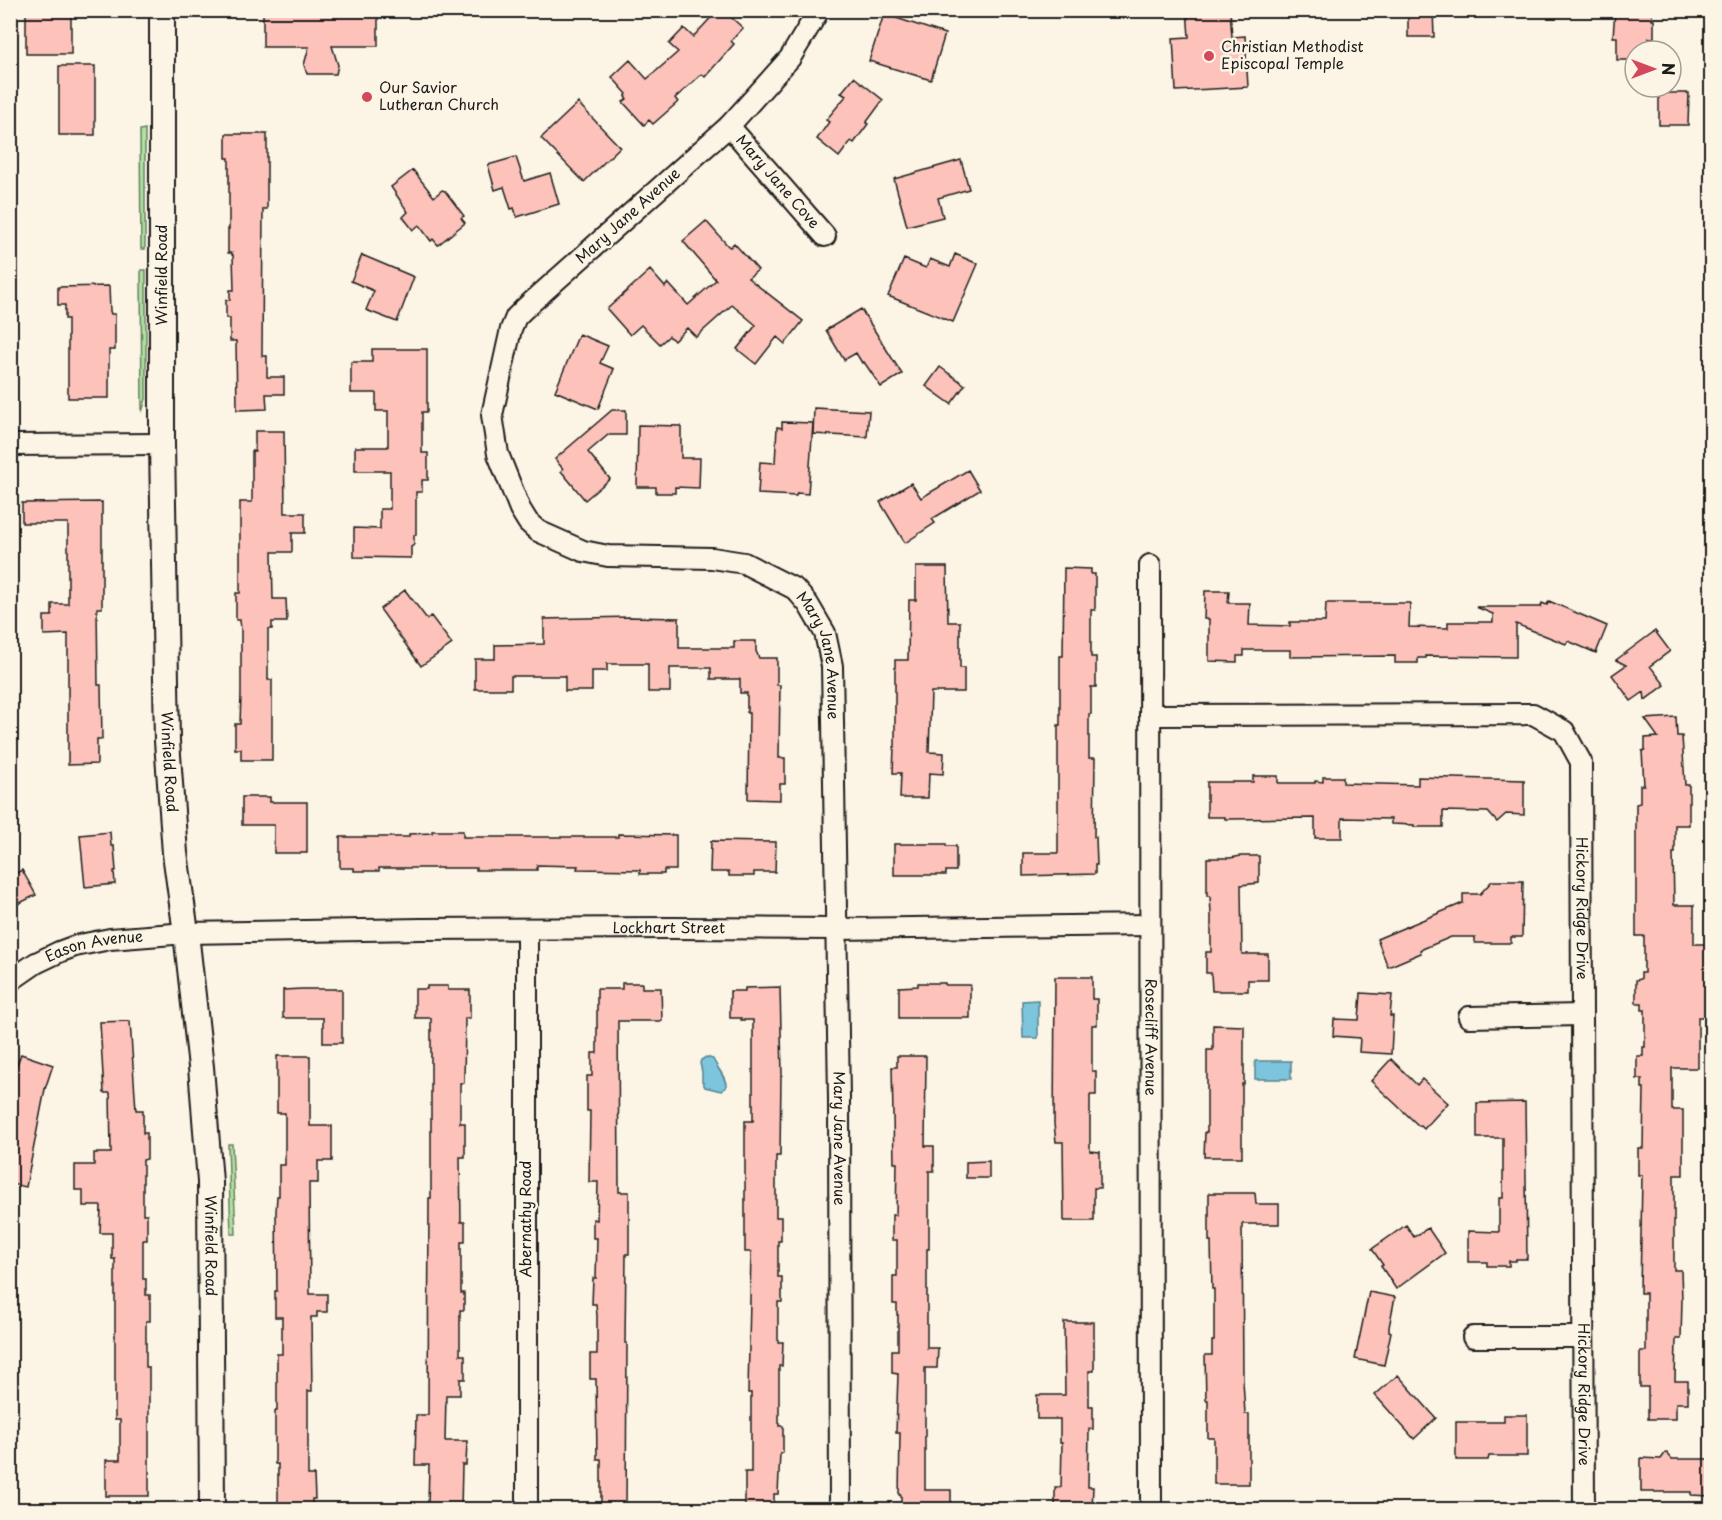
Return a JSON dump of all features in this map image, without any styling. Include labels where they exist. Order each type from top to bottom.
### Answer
[{"type":"street","name":"Winfield Road","points":[[162,10],[162,444],[167,741],[175,853],[201,1067],[211,1198],[212,1509]]},
{"type":"street","name":"Mary Jane Avenue","points":[[819,10],[790,58],[729,126],[516,317],[510,329],[492,415],[498,454],[520,509],[528,522],[538,531],[584,551],[608,556],[712,558],[744,563],[795,589],[808,604],[825,633],[832,666],[840,1509]]},
{"type":"street","name":"Mary Jane Cove","points":[[729,126],[825,236]]},
{"type":"street","points":[[10,446],[162,444]]},
{"type":"street","name":"Rosecliff Avenue","points":[[1150,566],[1151,1509]]},
{"type":"street","name":"Hickory Ridge Drive","points":[[1150,715],[1533,714],[1564,731],[1581,762],[1584,1509]]},
{"type":"street","name":"Lockhart Street","points":[[186,933],[1150,925]]},
{"type":"street","name":"Abernathy Road","points":[[527,929],[527,1509]]},
{"type":"street","name":"Eason Avenue","points":[[10,981],[36,963],[59,951],[75,946],[110,939],[186,933]]},
{"type":"street","points":[[1469,1017],[1582,1016]]},
{"type":"street","points":[[1473,1337],[1583,1337]]},
{"type":"green space","points":[[145,129],[145,249],[141,249],[140,130]]},
{"type":"green space","points":[[141,270],[146,270],[146,399],[142,412]]},
{"type":"green space","points":[[228,1144],[232,1144],[236,1234],[231,1234]]},
{"type":"water","points":[[1038,1000],[1038,1038],[1023,1038],[1022,1001]]},
{"type":"water","points":[[706,1057],[713,1059],[725,1080],[726,1087],[721,1091],[705,1087],[702,1081],[700,1063]]},
{"type":"water","points":[[1255,1061],[1291,1061],[1291,1079],[1255,1079]]},
{"type":"building","points":[[26,10],[71,10],[71,54],[26,54]]},
{"type":"building","points":[[263,10],[378,10],[378,46],[332,46],[338,65],[336,74],[307,74],[304,65],[309,47],[263,47]]},
{"type":"building","points":[[718,10],[723,10],[743,28],[731,41],[734,44],[705,77],[702,74],[675,98],[678,102],[653,124],[649,120],[644,125],[623,102],[627,99],[625,97],[627,94],[612,77],[630,60],[647,79],[678,52],[669,44],[684,28],[693,37]]},
{"type":"building","points":[[1187,10],[1230,10],[1232,37],[1245,36],[1248,87],[1176,91],[1173,38],[1189,37]]},
{"type":"building","points":[[1408,10],[1433,10],[1434,37],[1408,37]]},
{"type":"building","points":[[1615,10],[1652,10],[1654,38],[1623,39],[1623,60],[1617,60],[1617,37],[1613,37]]},
{"type":"building","points":[[884,14],[945,34],[931,80],[869,61]]},
{"type":"building","points":[[59,66],[95,66],[95,135],[59,135]]},
{"type":"building","points":[[854,77],[883,100],[854,143],[851,141],[839,157],[817,139],[829,122],[826,120],[846,96],[841,93]]},
{"type":"building","points":[[1683,93],[1689,93],[1688,125],[1659,125],[1659,99],[1683,99]]},
{"type":"building","points":[[578,103],[620,147],[584,182],[541,138]]},
{"type":"building","points":[[226,134],[267,134],[267,209],[263,209],[262,356],[267,356],[267,377],[284,377],[284,394],[266,394],[267,409],[237,410],[236,341],[230,341],[230,318],[226,318],[226,300],[230,300],[230,290],[234,290],[233,255],[228,253],[229,158],[226,158]]},
{"type":"building","points":[[516,157],[524,181],[550,173],[559,204],[517,217],[514,208],[511,209],[504,187],[495,190],[488,165]]},
{"type":"building","points":[[961,160],[969,189],[938,198],[943,217],[907,226],[894,179]]},
{"type":"building","points":[[413,170],[434,197],[442,190],[445,191],[464,216],[461,218],[465,223],[438,245],[433,239],[431,241],[419,225],[413,230],[403,217],[408,212],[391,187]]},
{"type":"building","points":[[706,221],[728,246],[734,243],[758,270],[748,278],[803,321],[785,344],[777,337],[756,364],[737,349],[756,325],[732,305],[696,337],[687,328],[674,341],[669,336],[660,344],[641,325],[630,335],[607,309],[650,270],[665,287],[668,283],[688,305],[716,280],[683,241]]},
{"type":"building","points":[[955,254],[978,264],[953,322],[888,296],[904,259],[926,268],[930,259],[950,267]]},
{"type":"building","points":[[362,255],[414,277],[397,322],[366,310],[374,291],[351,281]]},
{"type":"building","points":[[109,286],[110,311],[111,314],[115,314],[115,350],[109,350],[109,398],[68,398],[68,319],[65,319],[65,305],[58,305],[58,287]]},
{"type":"building","points":[[861,309],[902,374],[881,387],[856,353],[844,360],[826,330]]},
{"type":"building","points":[[579,334],[608,346],[600,363],[614,369],[598,409],[555,391]]},
{"type":"building","points":[[372,349],[427,349],[427,412],[422,412],[422,453],[428,453],[428,480],[422,480],[422,492],[416,492],[416,535],[414,535],[414,545],[411,547],[411,558],[354,557],[354,528],[380,529],[380,509],[390,509],[390,471],[355,471],[355,447],[388,447],[388,411],[376,411],[376,393],[351,393],[351,362],[372,362]]},
{"type":"building","points":[[940,367],[965,385],[951,404],[926,386]]},
{"type":"building","points":[[814,408],[869,411],[867,437],[813,434]]},
{"type":"building","points":[[612,410],[626,410],[626,435],[608,435],[588,452],[610,479],[585,500],[561,471],[563,469],[555,459]]},
{"type":"building","points":[[782,422],[813,423],[808,494],[797,493],[796,496],[758,494],[760,462],[775,463],[777,427],[782,428]]},
{"type":"building","points":[[638,425],[681,426],[681,458],[700,458],[699,488],[675,487],[675,493],[656,493],[656,487],[637,487]]},
{"type":"building","points":[[255,431],[284,431],[285,513],[305,513],[305,533],[292,533],[292,552],[272,552],[273,599],[286,599],[287,622],[272,622],[272,629],[268,629],[268,680],[272,680],[272,760],[241,760],[241,749],[235,749],[235,724],[240,724],[241,694],[241,630],[240,620],[236,620],[236,593],[240,593],[240,502],[252,502],[252,451],[255,451]]},
{"type":"building","points":[[968,470],[980,490],[932,519],[935,523],[905,543],[880,502],[911,483],[921,498]]},
{"type":"building","points":[[102,502],[102,608],[97,608],[98,685],[101,685],[102,739],[97,739],[97,764],[68,765],[68,634],[44,635],[44,616],[52,616],[52,604],[68,604],[68,523],[22,523],[22,503]]},
{"type":"building","points":[[916,567],[947,567],[948,622],[960,622],[960,668],[964,668],[964,692],[931,692],[929,752],[944,753],[943,774],[929,773],[928,798],[900,798],[901,773],[893,773],[895,660],[908,660],[909,600],[916,600]]},
{"type":"building","points":[[1064,568],[1091,569],[1091,574],[1095,574],[1095,610],[1091,610],[1091,657],[1096,657],[1096,687],[1091,687],[1089,758],[1095,758],[1094,837],[1096,837],[1097,865],[1095,865],[1095,874],[1023,876],[1023,853],[1058,853],[1058,725],[1060,725],[1060,656],[1063,656]]},
{"type":"building","points":[[405,590],[427,619],[431,616],[452,644],[421,666],[380,609]]},
{"type":"building","points":[[1205,591],[1229,591],[1228,603],[1250,603],[1249,625],[1290,626],[1290,622],[1325,622],[1326,603],[1410,603],[1409,627],[1448,628],[1448,622],[1493,622],[1493,614],[1476,607],[1541,607],[1542,603],[1547,605],[1549,601],[1607,626],[1596,653],[1516,624],[1516,657],[1426,656],[1426,658],[1418,658],[1418,663],[1395,663],[1395,656],[1290,657],[1290,650],[1244,650],[1244,656],[1237,656],[1237,662],[1209,661],[1209,619],[1204,619]]},
{"type":"building","points":[[679,618],[679,648],[734,648],[734,641],[756,641],[759,658],[777,658],[777,685],[780,685],[779,758],[785,758],[785,784],[780,784],[780,800],[748,799],[749,713],[747,713],[747,693],[740,693],[740,679],[711,679],[711,668],[670,668],[670,692],[648,692],[648,664],[607,664],[607,671],[592,671],[592,691],[565,691],[565,676],[511,676],[511,689],[475,689],[475,659],[495,659],[495,645],[544,644],[544,619]]},
{"type":"building","points":[[1655,631],[1670,651],[1650,666],[1665,685],[1645,700],[1644,692],[1631,701],[1612,675],[1626,665],[1616,660]]},
{"type":"building","points":[[1676,717],[1677,736],[1682,736],[1685,785],[1689,785],[1689,825],[1675,825],[1674,905],[1694,905],[1694,944],[1712,944],[1712,1014],[1698,1017],[1698,1068],[1672,1068],[1672,1110],[1683,1110],[1683,1175],[1674,1175],[1674,1270],[1681,1270],[1682,1300],[1681,1339],[1676,1339],[1675,1381],[1688,1381],[1688,1403],[1676,1403],[1676,1419],[1648,1419],[1648,1387],[1640,1387],[1640,1351],[1646,1351],[1646,1293],[1640,1293],[1642,1175],[1638,1175],[1638,1148],[1643,1148],[1644,1088],[1642,1088],[1642,1079],[1637,1079],[1637,1056],[1643,1056],[1643,1047],[1645,1047],[1645,1010],[1642,1010],[1642,1003],[1636,1003],[1636,980],[1641,979],[1641,973],[1644,973],[1644,936],[1636,936],[1636,804],[1640,803],[1640,785],[1644,785],[1642,751],[1645,750],[1645,738],[1658,737],[1645,719]]},
{"type":"building","points":[[1253,776],[1278,776],[1278,783],[1323,782],[1323,777],[1343,777],[1343,783],[1418,785],[1418,777],[1524,780],[1524,815],[1506,814],[1497,822],[1488,812],[1443,811],[1443,827],[1391,824],[1391,819],[1342,818],[1342,838],[1315,838],[1315,818],[1225,819],[1225,817],[1207,817],[1207,782],[1253,782]]},
{"type":"building","points":[[242,797],[270,797],[270,802],[307,802],[307,853],[274,853],[274,825],[242,825]]},
{"type":"building","points":[[432,831],[463,831],[463,837],[676,835],[676,870],[664,870],[664,874],[640,874],[640,870],[577,869],[578,866],[537,865],[537,870],[379,868],[379,871],[354,871],[354,868],[340,868],[340,837],[409,837],[409,834],[432,833]]},
{"type":"building","points":[[110,832],[111,846],[114,846],[115,884],[85,887],[80,835]]},
{"type":"building","points":[[711,841],[776,842],[775,872],[754,872],[754,876],[729,876],[729,872],[710,872]]},
{"type":"building","points":[[894,844],[956,846],[956,871],[946,871],[946,875],[894,875]]},
{"type":"building","points":[[1259,856],[1259,883],[1241,885],[1242,954],[1268,954],[1268,980],[1248,980],[1248,991],[1212,991],[1211,973],[1206,973],[1206,952],[1211,952],[1207,858]]},
{"type":"building","points":[[22,870],[36,895],[10,908],[10,876]]},
{"type":"building","points":[[1492,881],[1523,881],[1522,937],[1511,937],[1511,943],[1475,943],[1475,937],[1451,937],[1388,967],[1377,939],[1463,903],[1463,894],[1480,894]]},
{"type":"building","points":[[1055,977],[1092,977],[1092,999],[1097,999],[1097,1025],[1092,1025],[1092,1071],[1096,1071],[1096,1095],[1090,1095],[1090,1151],[1100,1152],[1100,1188],[1094,1188],[1094,1221],[1064,1221],[1063,1142],[1056,1142],[1054,1124]]},
{"type":"building","points":[[622,983],[642,983],[642,988],[661,988],[662,1021],[618,1021],[619,1192],[629,1192],[625,1343],[627,1343],[626,1509],[601,1509],[601,1459],[597,1459],[596,1379],[590,1379],[590,1354],[597,1354],[596,1304],[592,1304],[593,1278],[596,1278],[597,1238],[593,1238],[593,1219],[597,1220],[598,1182],[589,1182],[590,1111],[587,1111],[587,1076],[592,1076],[592,1053],[597,1053],[597,989],[622,989]]},
{"type":"building","points":[[918,983],[970,985],[970,1018],[899,1018],[899,987],[918,986]]},
{"type":"building","points":[[427,986],[448,986],[448,990],[470,990],[470,1018],[465,1018],[464,1083],[460,1083],[460,1123],[465,1123],[465,1157],[460,1157],[461,1222],[465,1222],[465,1242],[461,1242],[461,1293],[464,1293],[464,1310],[460,1310],[460,1355],[465,1355],[465,1379],[460,1379],[460,1395],[446,1395],[445,1441],[467,1441],[466,1465],[462,1465],[461,1509],[431,1509],[431,1506],[428,1506],[429,1465],[415,1465],[416,1415],[428,1415],[431,1018],[415,1018],[415,989],[427,989]]},
{"type":"building","points":[[780,987],[782,1075],[780,1156],[776,1156],[776,1217],[781,1217],[778,1277],[782,1277],[782,1302],[778,1302],[778,1342],[783,1342],[782,1366],[779,1366],[779,1426],[783,1426],[783,1453],[780,1453],[778,1494],[774,1494],[774,1509],[745,1509],[745,1472],[751,1472],[751,1393],[748,1393],[751,1252],[745,1252],[745,1121],[753,1121],[753,1020],[730,1018],[730,991]]},
{"type":"building","points":[[342,989],[342,1043],[323,1043],[323,1018],[283,1018],[283,990]]},
{"type":"building","points":[[1361,993],[1392,995],[1391,1054],[1359,1052],[1360,1038],[1333,1036],[1334,1019],[1359,1020]]},
{"type":"building","points":[[130,1021],[136,1110],[143,1110],[143,1133],[147,1133],[147,1159],[143,1160],[143,1214],[147,1214],[147,1240],[143,1240],[143,1279],[146,1279],[146,1295],[150,1295],[150,1321],[146,1321],[146,1367],[149,1367],[149,1496],[106,1496],[106,1460],[120,1460],[120,1420],[115,1420],[115,1259],[112,1259],[112,1233],[100,1233],[101,1206],[83,1206],[83,1190],[75,1190],[75,1165],[94,1165],[94,1153],[111,1153],[110,1093],[104,1093],[100,1022]]},
{"type":"building","points":[[1213,1025],[1244,1026],[1242,1157],[1204,1157],[1205,1132],[1207,1132],[1207,1050],[1213,1050]]},
{"type":"building","points":[[21,1054],[53,1065],[45,1089],[26,1187],[10,1184],[10,1083]]},
{"type":"building","points":[[277,1056],[310,1056],[310,1126],[332,1126],[332,1161],[318,1161],[318,1183],[309,1183],[310,1294],[327,1294],[327,1312],[317,1312],[317,1317],[311,1317],[312,1391],[308,1391],[308,1475],[314,1475],[315,1499],[312,1499],[312,1509],[278,1509],[275,1411],[277,1411],[277,1354],[282,1354],[282,1317],[275,1317],[276,1212],[277,1196],[279,1196],[279,1165],[285,1165],[285,1113],[277,1113]]},
{"type":"building","points":[[897,1056],[926,1056],[925,1146],[934,1146],[934,1171],[929,1171],[927,1348],[938,1348],[937,1368],[925,1368],[925,1490],[951,1490],[951,1509],[901,1509],[901,1495],[899,1495],[900,1433],[896,1433],[898,1374],[892,1373],[892,1350],[898,1350],[897,1304],[893,1304],[893,1276],[897,1276],[897,1240],[892,1240],[892,1215],[896,1215],[897,1163],[894,1163],[892,1067],[897,1067]]},
{"type":"building","points":[[1391,1059],[1417,1085],[1422,1079],[1448,1103],[1424,1129],[1371,1081]]},
{"type":"building","points":[[1525,1102],[1527,1259],[1509,1261],[1509,1266],[1487,1266],[1487,1262],[1468,1262],[1468,1231],[1499,1232],[1499,1198],[1503,1198],[1503,1138],[1477,1138],[1477,1103]]},
{"type":"building","points":[[989,1161],[989,1178],[966,1178],[966,1162]]},
{"type":"building","points":[[1209,1193],[1255,1193],[1256,1204],[1279,1204],[1279,1224],[1242,1224],[1243,1380],[1245,1414],[1249,1414],[1249,1484],[1214,1484],[1214,1438],[1208,1438],[1205,1355],[1212,1355],[1212,1341],[1214,1341]]},
{"type":"building","points":[[1406,1225],[1414,1237],[1428,1228],[1445,1253],[1396,1289],[1372,1249]]},
{"type":"building","points":[[1369,1292],[1395,1297],[1384,1365],[1355,1359]]},
{"type":"building","points":[[1064,1322],[1094,1322],[1094,1371],[1089,1371],[1089,1406],[1093,1406],[1093,1429],[1089,1429],[1088,1487],[1093,1487],[1092,1509],[1055,1509],[1055,1487],[1061,1487],[1060,1419],[1037,1419],[1037,1395],[1065,1395]]},
{"type":"building","points":[[1398,1375],[1436,1418],[1414,1439],[1375,1395]]},
{"type":"building","points":[[1504,1415],[1527,1415],[1527,1456],[1489,1456],[1488,1460],[1456,1460],[1456,1422],[1504,1422]]},
{"type":"building","points":[[1666,1452],[1672,1459],[1710,1459],[1710,1496],[1691,1495],[1691,1492],[1641,1492],[1641,1458],[1661,1459]]},
{"type":"place","name":"Christian Methodist Episcopal Temple","points":[[1209,56]]},
{"type":"place","name":"Our Savior Lutheran Church","points":[[367,97]]}]
